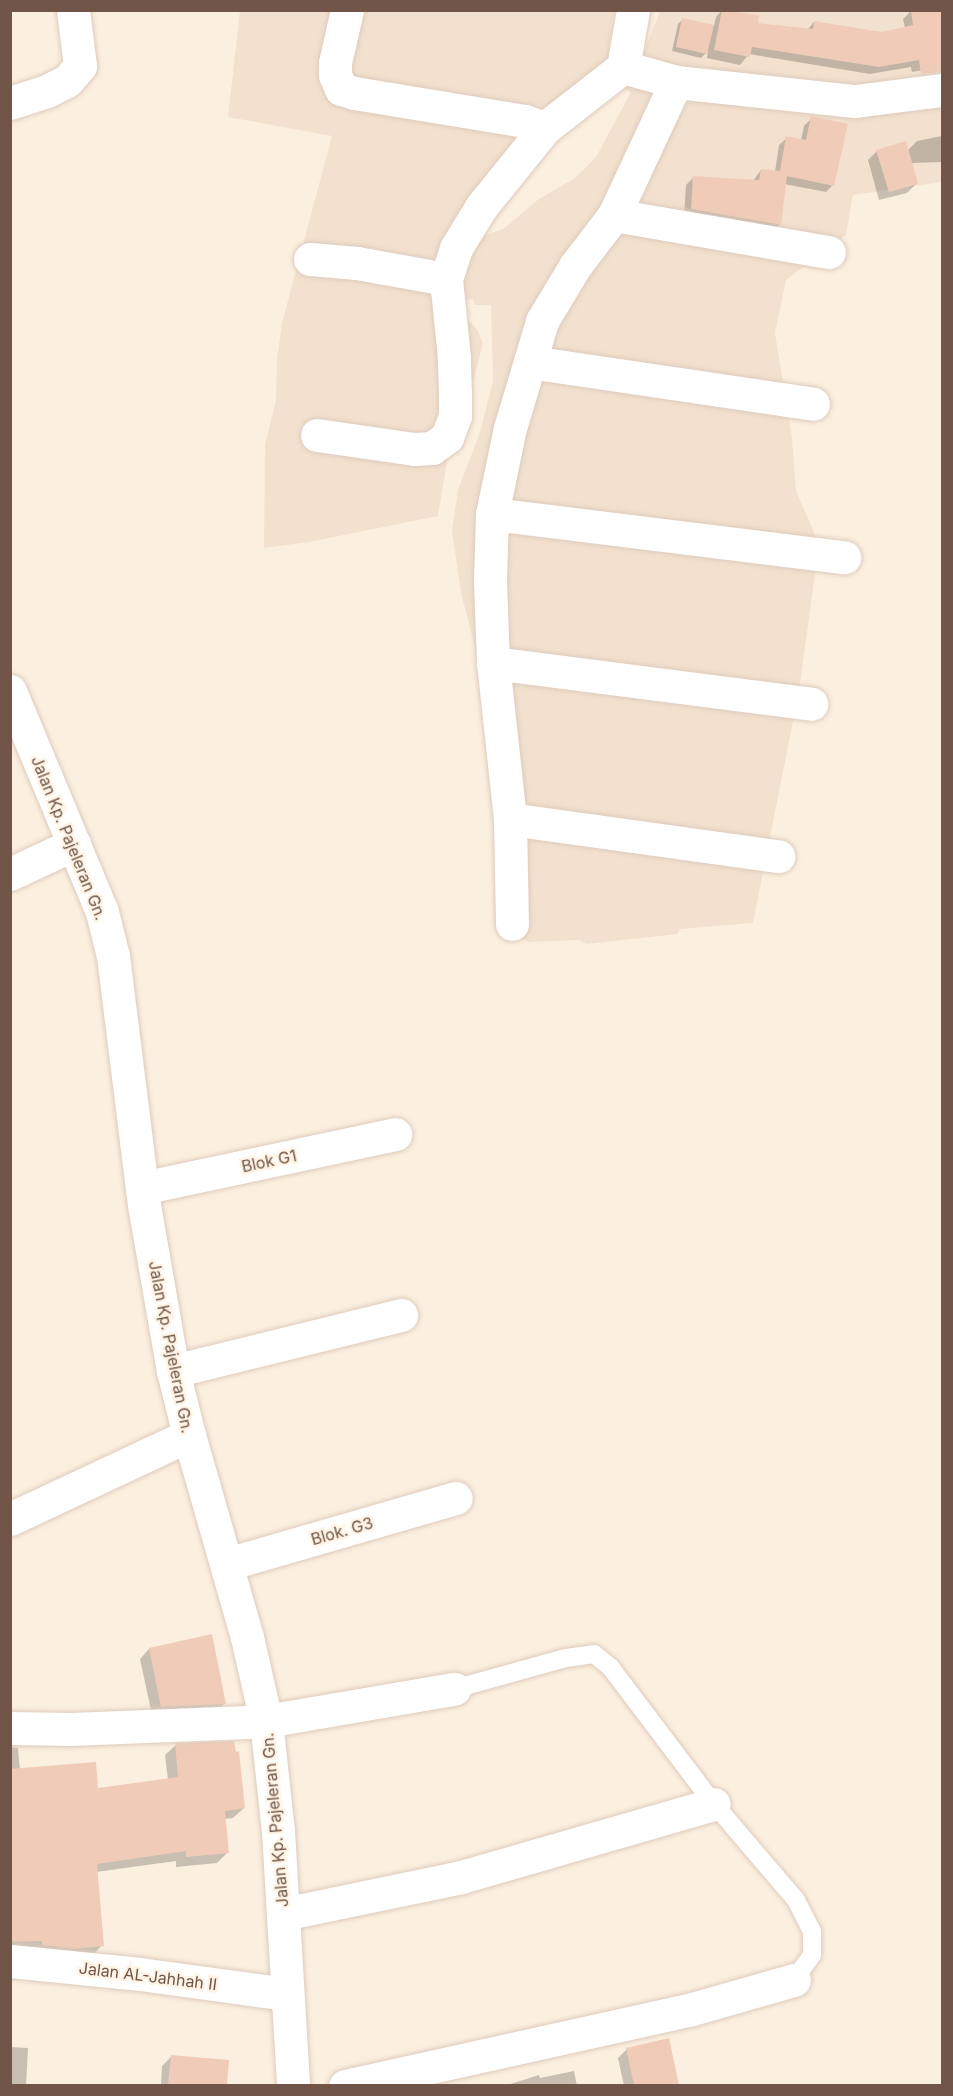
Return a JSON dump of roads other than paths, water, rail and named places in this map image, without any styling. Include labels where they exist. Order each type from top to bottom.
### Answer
[{"type":"street","points":[[10,103],[47,92],[67,81],[80,66],[73,10]]},
{"type":"street","points":[[347,10],[335,63],[335,75],[341,89],[525,121],[545,128]]},
{"type":"street","points":[[317,435],[414,449],[432,448],[447,437],[455,416],[455,393],[454,357],[446,279],[456,248],[481,207],[545,128],[623,67],[633,10]]},
{"type":"street","points":[[623,67],[676,82],[855,100],[942,90]]},
{"type":"street","points":[[512,924],[510,819],[493,663],[490,581],[492,514],[510,428],[542,321],[575,266],[614,215],[676,82]]},
{"type":"street","points":[[614,215],[829,252]]},
{"type":"street","points":[[310,259],[357,264],[446,279]]},
{"type":"street","points":[[530,362],[813,404]]},
{"type":"street","points":[[492,514],[844,557]]},
{"type":"street","points":[[493,663],[811,704]]},
{"type":"street","name":"Jalan Kp. Pajeleran Gn.","points":[[10,691],[102,912],[113,956],[142,1188],[173,1371],[189,1435],[227,1564],[266,1721],[284,1914],[286,1994],[293,2085]]},
{"type":"street","points":[[510,819],[778,856]]},
{"type":"street","points":[[10,874],[74,844]]},
{"type":"street","name":"Blok G1","points":[[142,1188],[395,1134]]},
{"type":"street","points":[[173,1371],[401,1315]]},
{"type":"street","points":[[10,1519],[189,1435]]},
{"type":"street","name":"Blok. G3","points":[[227,1564],[456,1498]]},
{"type":"street","points":[[10,1728],[71,1729],[266,1721],[454,1689]]},
{"type":"street","points":[[284,1914],[461,1877],[714,1804]]},
{"type":"street","name":"Jalan AL-Jahhah II","points":[[10,1961],[286,1994]]},
{"type":"street","points":[[345,2085],[692,2009],[794,1980]]},
{"type":"lane","points":[[454,1689],[566,1658],[594,1654],[611,1668],[714,1804],[796,1900],[812,1931],[813,1955],[794,1980]]}]
